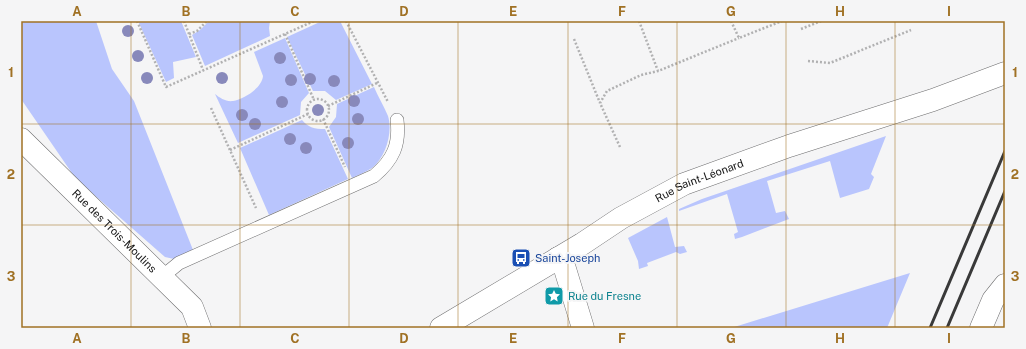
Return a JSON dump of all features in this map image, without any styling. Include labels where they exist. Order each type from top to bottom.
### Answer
[{"type":"street","name":"Rue Saint-Léonard","points":[[441,328],[558,258],[620,218],[684,184],[789,146],[933,100],[1005,73]]},
{"type":"street","name":"Rue des Trois-Moulins","points":[[21,139],[192,307],[200,328]]},
{"type":"street","points":[[558,258],[565,269],[583,328]]},
{"type":"street","points":[[982,328],[993,300],[1005,285]]},
{"type":"lane","points":[[162,277],[179,264],[374,176],[393,156],[399,132],[397,120]]},
{"type":"path","points":[[136,21],[166,87],[314,21]]},
{"type":"path","points":[[184,21],[203,70]]},
{"type":"path","points":[[189,34],[197,31],[208,21]]},
{"type":"path","points":[[346,21],[397,120]]},
{"type":"path","points":[[639,21],[658,71]]},
{"type":"path","points":[[731,21],[739,38]]},
{"type":"path","points":[[600,103],[607,91],[641,75],[658,71],[782,21]]},
{"type":"path","points":[[801,29],[821,21]]},
{"type":"path","points":[[808,61],[830,63],[911,30]]},
{"type":"path","points":[[285,34],[314,100]]},
{"type":"path","points":[[574,39],[620,147]]},
{"type":"path","points":[[328,106],[377,83]]},
{"type":"path","points":[[314,100],[322,100],[328,106],[328,113],[323,119],[316,120],[308,114],[308,105],[314,100]]},
{"type":"path","points":[[211,108],[264,226]]},
{"type":"path","points":[[230,150],[308,114]]},
{"type":"path","points":[[323,119],[354,185]]},
{"type":"shaded area","points":[[21,21],[96,21],[112,69],[134,101],[193,250],[174,259],[165,257],[76,179],[21,99]]},
{"type":"shaded area","points":[[138,21],[181,21],[196,57],[173,62],[174,78],[166,82]]},
{"type":"shaded area","points":[[209,21],[270,21],[270,36],[205,66],[192,35],[200,30]]},
{"type":"shaded area","points":[[322,21],[340,21],[372,84],[336,100],[325,91],[313,91],[287,37]]},
{"type":"shaded area","points":[[285,38],[309,93],[301,102],[300,115],[238,143],[215,94],[228,101],[233,101],[242,98],[256,89],[263,76],[254,52]]},
{"type":"shaded area","points":[[374,87],[388,116],[390,129],[389,137],[385,151],[377,163],[372,168],[352,178],[329,127],[336,117],[337,104]]},
{"type":"shaded area","points":[[302,120],[312,128],[325,129],[348,179],[269,215],[240,148]]},
{"type":"shaded area","points":[[886,136],[871,174],[874,177],[869,189],[840,198],[830,161],[767,181],[776,213],[785,211],[789,219],[742,237],[735,239],[734,234],[738,232],[727,194],[679,211],[679,209],[702,199]]},
{"type":"shaded area","points":[[667,217],[675,247],[684,246],[687,252],[680,254],[676,252],[647,263],[648,266],[639,269],[638,261],[628,238]]},
{"type":"shaded area","points":[[910,273],[887,328],[731,328]]},
{"type":"railway","points":[[930,328],[1005,151]]},
{"type":"railway","points":[[947,328],[1005,191]]},
{"type":"place","name":"Saint-Joseph","points":[[521,258]]},
{"type":"place","name":"Rue du Fresne","points":[[554,296]]}]
